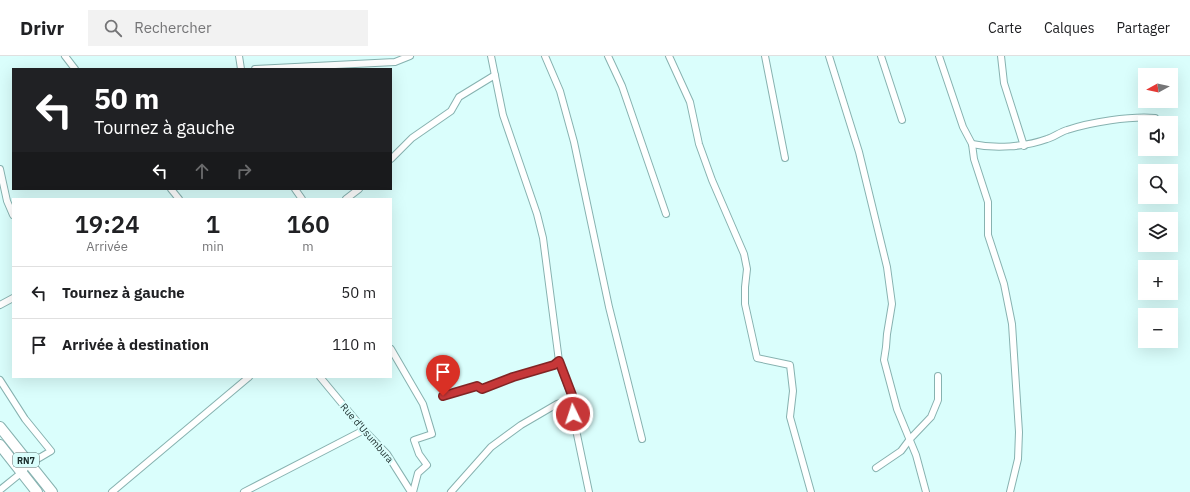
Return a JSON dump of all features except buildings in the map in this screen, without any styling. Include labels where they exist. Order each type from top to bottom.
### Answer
[{"type":"main road","name":"RN7","points":[[0,427],[52,492]]},
{"type":"main road","name":"RN7","points":[[0,446],[37,492]]},
{"type":"street","points":[[65,56],[74,68]]},
{"type":"street","points":[[239,56],[241,68]]},
{"type":"street","points":[[276,68],[395,62],[410,56]]},
{"type":"street","points":[[492,56],[503,115],[537,214],[542,238],[559,361],[572,395],[570,401],[589,492]]},
{"type":"street","points":[[545,56],[560,91],[574,142],[609,307],[642,439]]},
{"type":"street","points":[[608,56],[622,86],[666,214]]},
{"type":"street","points":[[669,56],[690,102],[699,144],[712,180],[744,254],[747,269],[745,287],[746,304],[757,358],[790,365],[793,391],[790,417],[811,492]]},
{"type":"street","points":[[765,56],[785,158]]},
{"type":"street","points":[[829,56],[859,152],[887,267],[892,304],[884,360],[897,409],[916,455],[926,492]]},
{"type":"street","points":[[881,56],[902,120]]},
{"type":"street","points":[[939,56],[963,127],[972,144],[974,159],[988,202],[988,235],[1004,284],[1012,324],[1019,432],[1018,459],[1010,492]]},
{"type":"street","points":[[1001,56],[1004,83],[1024,146]]},
{"type":"street","points":[[392,158],[412,138],[451,111],[459,97],[495,75]]},
{"type":"street","points":[[972,144],[981,146],[1024,146],[1048,139],[1062,132],[1073,129],[1138,117]]},
{"type":"street","points":[[0,169],[7,201],[12,213]]},
{"type":"street","points":[[172,190],[178,198]]},
{"type":"street","points":[[347,198],[358,190]]},
{"type":"street","points":[[0,305],[12,299]]},
{"type":"street","points":[[392,351],[423,404],[432,434],[414,440],[419,454],[427,465],[418,473],[412,492]]},
{"type":"street","points":[[443,396],[477,386],[482,389],[513,377],[554,365],[559,361]]},
{"type":"street","points":[[876,468],[901,451],[931,417],[938,400],[938,376]]},
{"type":"street","points":[[112,492],[248,378]]},
{"type":"street","name":"Rue d'Usumbura","points":[[321,378],[364,430],[387,454],[412,492]]},
{"type":"street","points":[[0,380],[25,419],[51,451],[29,464],[21,473],[0,490]]},
{"type":"street","points":[[451,492],[491,447],[522,425],[558,404],[570,401]]},
{"type":"street","points":[[244,492],[364,430]]},
{"type":"route","points":[[443,396],[477,386],[482,389],[513,377],[554,365],[559,361],[572,395],[570,401],[573,414]]}]
